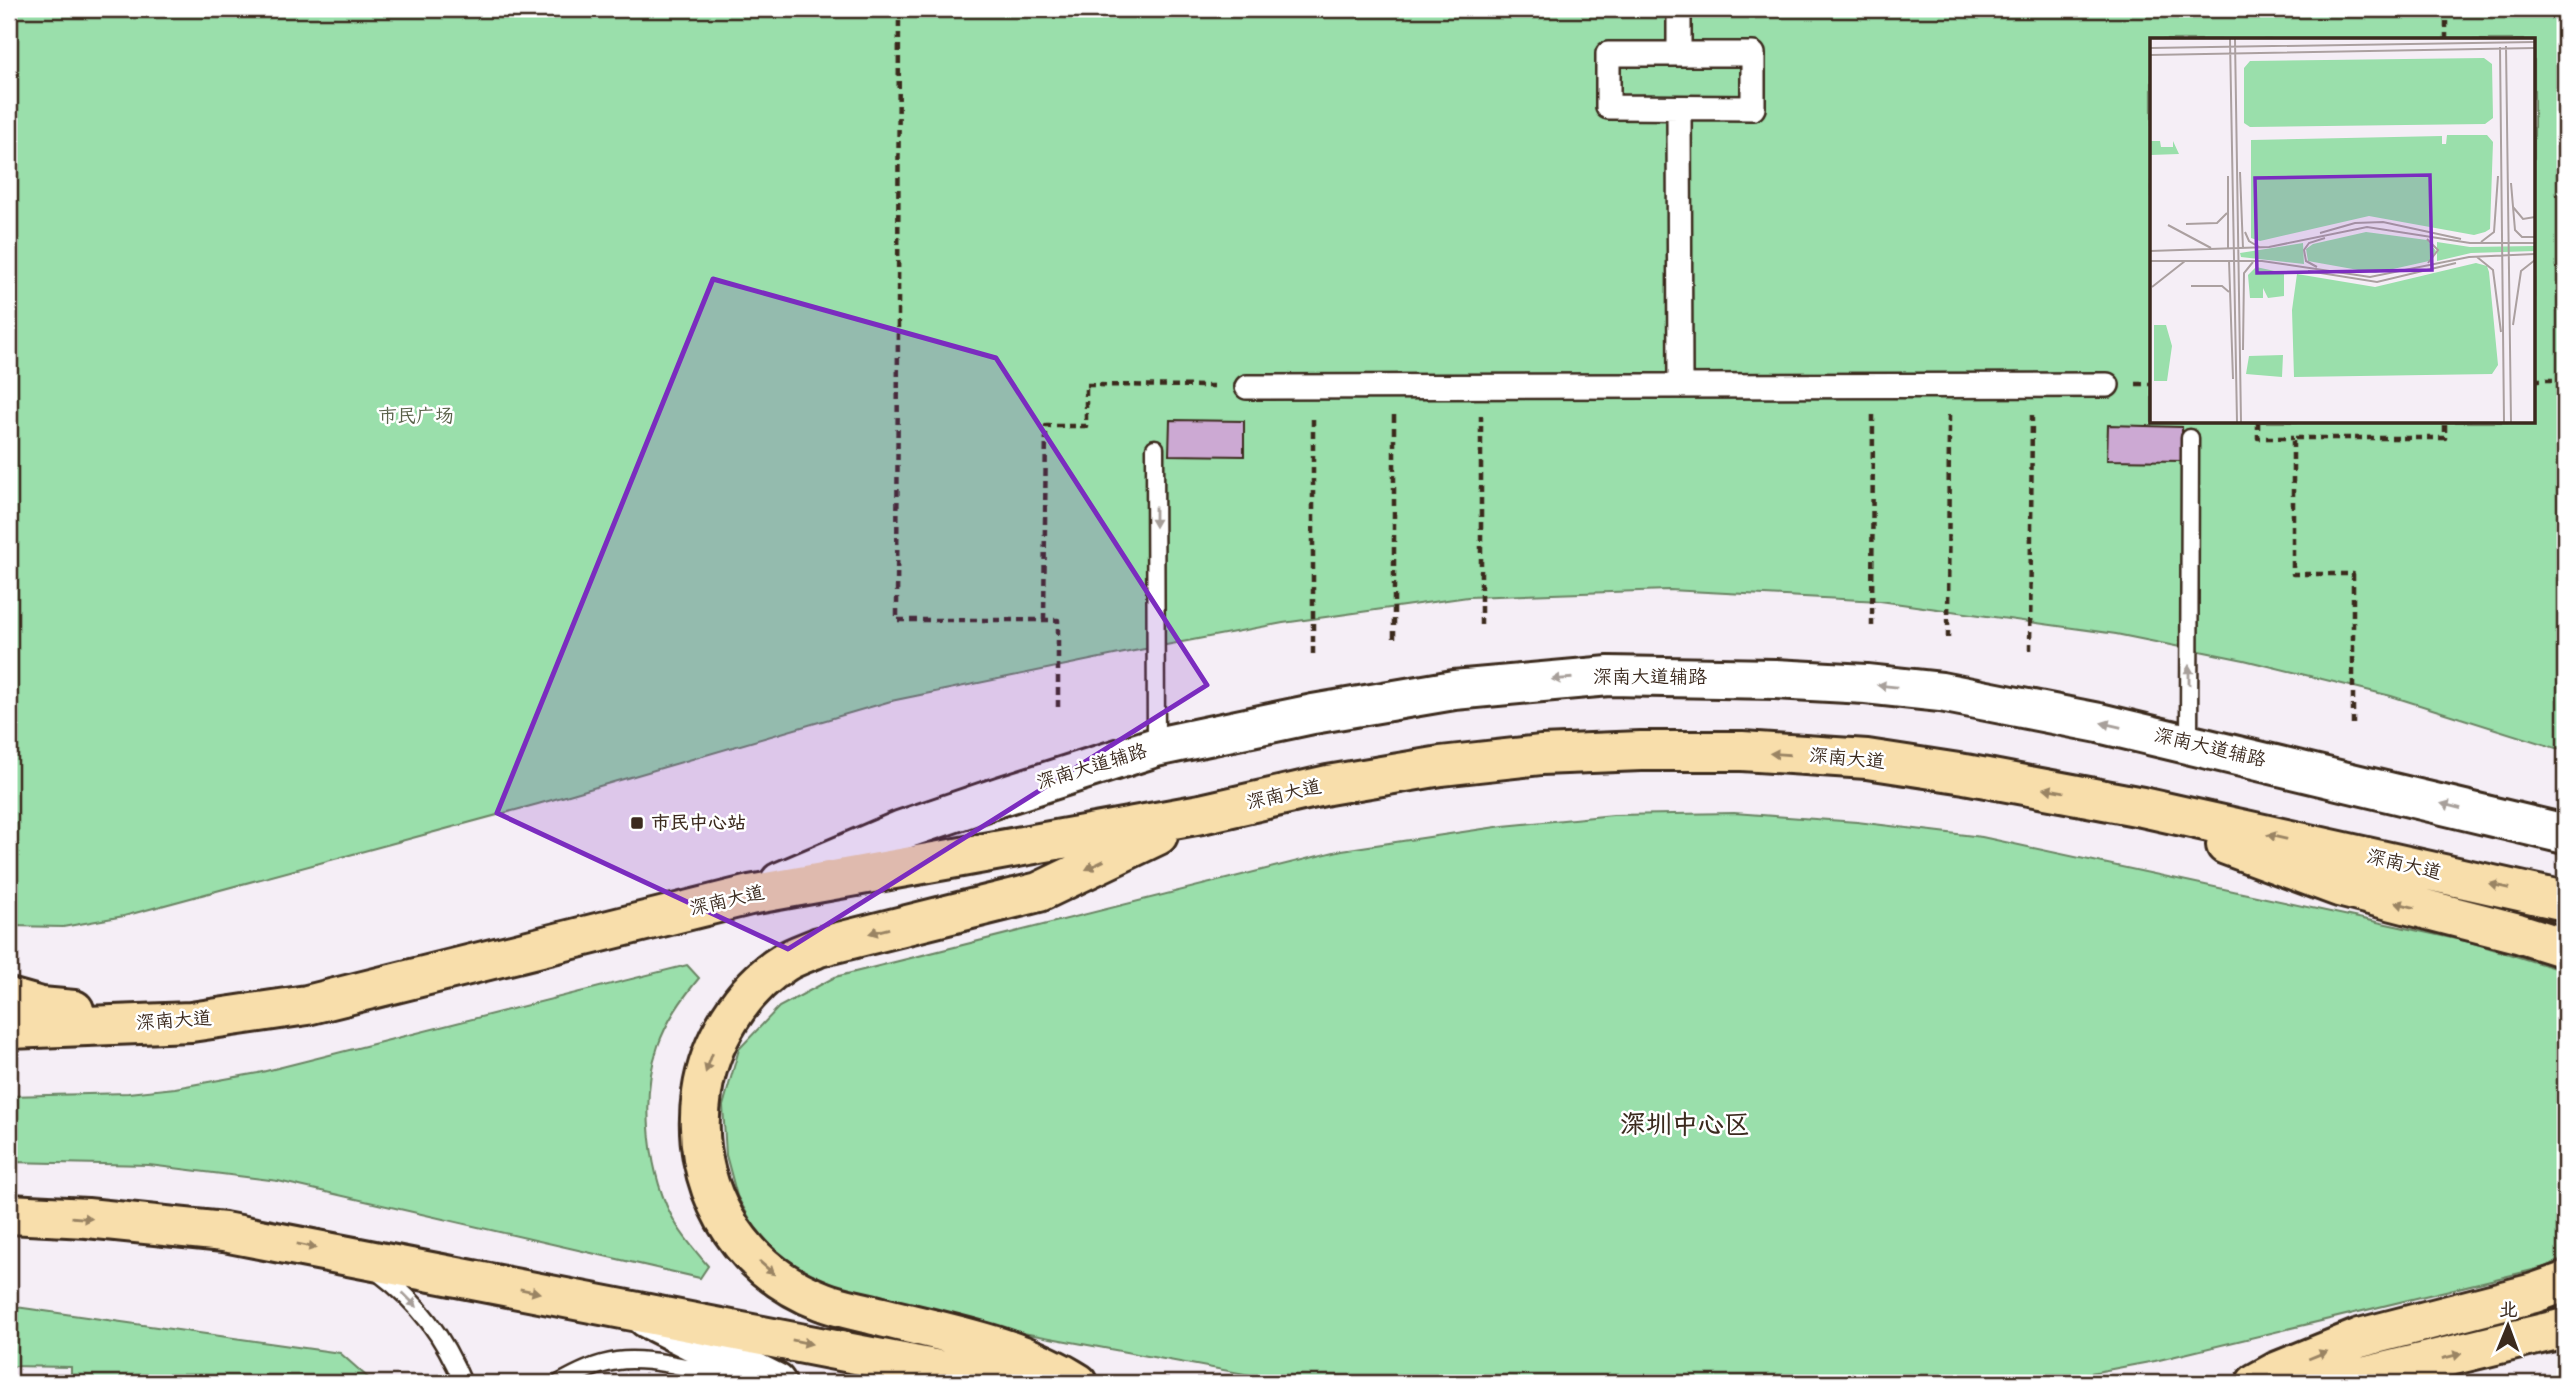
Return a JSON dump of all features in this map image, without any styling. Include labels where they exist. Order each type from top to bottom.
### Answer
[{"type":"main road","name":"深南大道辅路","points":[[750,895],[902,830],[1156,747],[1454,690],[1609,676],[1775,679],[1866,684],[1941,692],[2189,743],[2565,834]]},
{"type":"main road","name":"深南大道","points":[[9,1029],[191,1022],[307,1005],[750,895],[1201,814],[1328,785],[1441,766],[1541,755],[1742,751],[1867,759],[2142,807],[2565,901]]},
{"type":"main road","points":[[2142,807],[2234,849],[2339,887],[2518,933],[2565,948]]},
{"type":"main road","points":[[1078,1383],[1016,1352],[822,1301],[787,1284],[764,1266],[730,1229],[710,1190],[700,1148],[700,1110],[705,1077],[726,1025],[756,986],[785,962],[819,947],[1039,892],[1201,814]]},
{"type":"main road","points":[[9,998],[41,1007],[191,1022]]},
{"type":"main road","points":[[10,1215],[87,1218],[224,1232],[1006,1383]]},
{"type":"main road","points":[[2256,1383],[2276,1372],[2360,1338],[2522,1297],[2565,1282]]},
{"type":"main road","points":[[629,1310],[776,1383]]},
{"type":"main road","points":[[2338,1383],[2565,1328]]},
{"type":"street","points":[[1679,9],[1679,54]]},
{"type":"street","points":[[1608,54],[1679,54],[1753,54],[1753,107],[1608,107],[1608,54]]},
{"type":"street","points":[[1679,107],[1680,385]]},
{"type":"street","points":[[1247,387],[2107,385]]},
{"type":"lane","points":[[2189,743],[2190,438]]},
{"type":"lane","points":[[1155,448],[1156,747]]},
{"type":"lane","points":[[358,1257],[396,1286],[428,1318],[463,1383]]},
{"type":"lane","points":[[560,1383],[583,1370],[618,1361],[655,1363],[758,1383]]},
{"type":"lane","points":[[454,1363],[454,1383]]},
{"type":"path","points":[[899,9],[897,620],[1058,620],[1058,711]]},
{"type":"path","points":[[2446,9],[2446,38]]},
{"type":"path","points":[[2536,380],[2565,380]]},
{"type":"path","points":[[1044,620],[1046,426],[1086,426],[1086,385],[1247,387]]},
{"type":"path","points":[[1872,626],[1873,385]]},
{"type":"path","points":[[1948,638],[1950,385]]},
{"type":"path","points":[[2030,650],[2033,385]]},
{"type":"path","points":[[1313,386],[1313,654]]},
{"type":"path","points":[[1394,386],[1394,638]]},
{"type":"path","points":[[1481,386],[1481,625]]},
{"type":"path","points":[[2258,424],[2258,438],[2445,438],[2445,424]]},
{"type":"path","points":[[2293,438],[2293,573],[2353,574],[2353,724]]},
{"type":"highlighted area","points":[[713,279],[996,358],[1207,685],[788,949],[497,813]]},
{"type":"green space","name":"市民广场","points":[[9,9],[2565,9],[2565,751],[2391,696],[2244,660],[2116,634],[1880,601],[1669,590],[1468,597],[1283,623],[891,701],[538,804],[124,916],[63,927],[9,926]]},
{"type":"green space","points":[[1734,813],[1857,822],[1982,837],[2470,942],[2561,970],[2565,973],[2565,1258],[2545,1267],[2155,1361],[2037,1383],[1293,1383],[1023,1333],[829,1284],[789,1265],[760,1237],[737,1196],[726,1155],[723,1106],[739,1049],[779,1007],[835,977],[1342,850],[1503,826],[1613,815]]},
{"type":"green space","points":[[687,965],[699,978],[676,1010],[658,1046],[652,1067],[648,1113],[653,1161],[666,1205],[691,1246],[708,1266],[700,1278],[278,1181],[149,1165],[9,1162],[9,1096],[128,1093],[175,1088],[258,1073]]},
{"type":"green space","points":[[9,1306],[340,1353],[374,1383],[71,1383],[71,1367],[9,1366]]},
{"type":"building","points":[[1170,420],[1244,421],[1244,456],[1169,455]]},
{"type":"building","points":[[2108,425],[2182,427],[2182,461],[2107,460]]},
{"type":"place","name":"市民中心站","points":[[637,823]]},
{"type":"district","name":"深圳中心区","points":[[1685,1125]]}]
